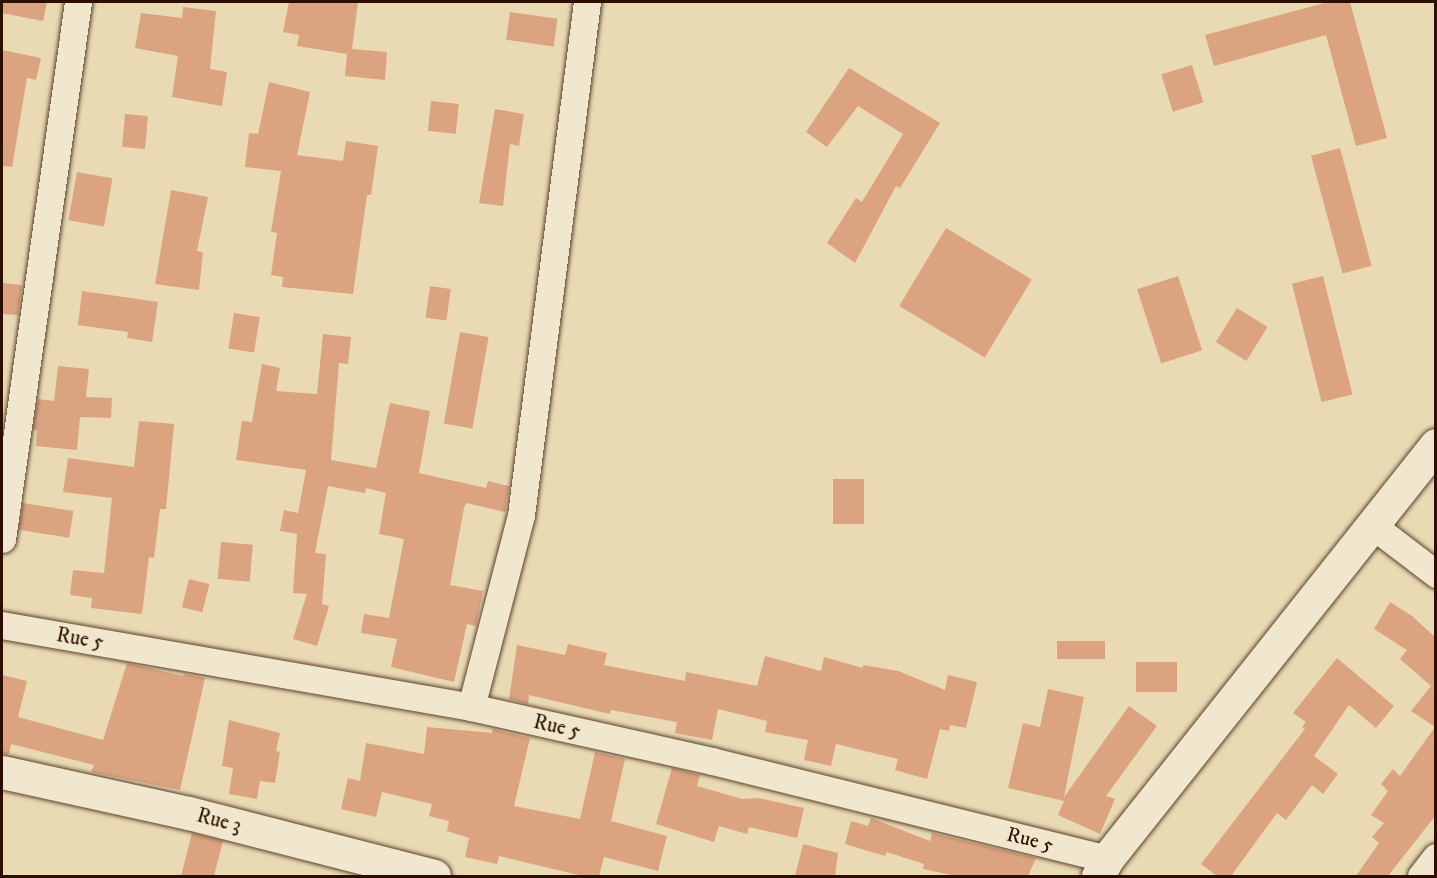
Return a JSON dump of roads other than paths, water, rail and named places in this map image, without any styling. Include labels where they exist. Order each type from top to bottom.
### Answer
[{"type":"street","points":[[2,539],[78,2]]},
{"type":"street","points":[[471,707],[521,515],[587,2]]},
{"type":"street","points":[[1103,868],[1436,445]]},
{"type":"street","points":[[1372,525],[1436,574]]},
{"type":"street","name":"Rue 5","points":[[2,625],[471,707],[712,761],[1103,868]]},
{"type":"street","name":"Rue 3","points":[[2,772],[189,813],[434,876]]},
{"type":"street","points":[[1421,876],[1436,857]]}]
